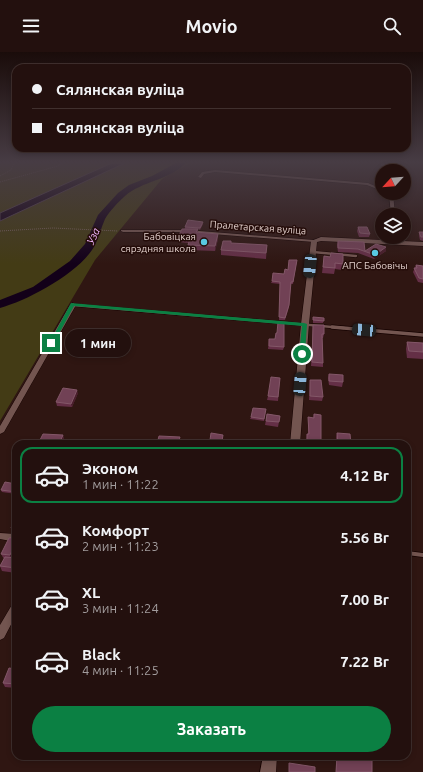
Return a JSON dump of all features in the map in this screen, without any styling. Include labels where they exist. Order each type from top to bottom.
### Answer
[{"type":"street","name":"Пралетарская вуліца","points":[[123,231],[187,231],[314,241],[321,239],[375,240]]},
{"type":"street","points":[[295,440],[304,324],[314,241]]},
{"type":"street","name":"Пралетарская вуліца","points":[[411,242],[423,244]]},
{"type":"street","points":[[0,432],[73,305]]},
{"type":"street","points":[[0,536],[12,538]]},
{"type":"street","points":[[0,634],[12,613]]},
{"type":"street","points":[[268,772],[270,760]]},
{"type":"lane","points":[[312,252],[356,256]]},
{"type":"lane","points":[[73,305],[423,335]]},
{"type":"lane","points":[[411,554],[423,555]]},
{"type":"path","points":[[0,231],[53,228],[123,231]]},
{"type":"shaded area","points":[[0,197],[147,197],[95,260],[0,421],[0,306],[44,287],[83,259],[76,258],[31,289],[0,301]]},
{"type":"shaded area","points":[[37,197],[53,197],[0,221],[0,213]]},
{"type":"building","points":[[188,220],[203,222],[200,228],[185,227]]},
{"type":"building","points":[[358,227],[367,227],[370,234],[360,233]]},
{"type":"building","points":[[182,229],[198,229],[196,232],[218,234],[215,246],[188,245],[190,238],[178,237]]},
{"type":"building","points":[[419,232],[423,232],[423,237],[421,237]]},
{"type":"building","points":[[223,241],[231,241],[231,243],[267,245],[266,253],[221,250]]},
{"type":"building","points":[[338,241],[364,242],[365,251],[376,244],[386,247],[375,255],[358,249],[338,248]]},
{"type":"building","points":[[331,253],[343,254],[343,264],[335,263],[335,268],[323,267],[324,256],[330,257]]},
{"type":"building","points":[[289,260],[297,260],[293,282],[291,282],[289,305],[285,318],[279,317],[280,282],[272,281],[273,273],[284,274],[285,269],[288,270]]},
{"type":"building","points":[[416,265],[423,266],[423,279],[419,278],[414,268],[417,268]]},
{"type":"building","points":[[313,317],[324,318],[324,321],[313,320]]},
{"type":"building","points":[[278,322],[284,323],[284,347],[269,346],[269,339],[275,339]]},
{"type":"building","points":[[313,325],[324,325],[324,334],[322,334],[323,363],[312,362]]},
{"type":"building","points":[[407,342],[423,343],[423,352],[409,351]]},
{"type":"building","points":[[329,374],[343,375],[343,382],[329,381]]},
{"type":"building","points":[[271,377],[280,378],[278,397],[268,396]]},
{"type":"building","points":[[310,380],[321,380],[323,397],[310,396]]},
{"type":"building","points":[[63,388],[77,390],[71,404],[56,402]]},
{"type":"building","points":[[253,408],[266,409],[264,419],[251,417]]},
{"type":"building","points":[[267,414],[280,416],[279,422],[266,421]]},
{"type":"building","points":[[314,414],[321,415],[321,440],[307,440],[307,434],[309,434],[308,417],[314,418]]},
{"type":"building","points":[[211,433],[223,435],[222,440],[210,440]]},
{"type":"building","points":[[337,433],[350,434],[351,440],[338,440]]},
{"type":"building","points":[[43,434],[63,435],[61,440],[40,440]]},
{"type":"building","points":[[159,436],[180,437],[179,440],[158,440]]},
{"type":"building","points":[[5,482],[12,483],[12,491],[1,490]]},
{"type":"building","points":[[9,538],[12,538],[12,551],[10,555],[1,554]]},
{"type":"building","points":[[5,557],[12,558],[12,568],[0,566]]},
{"type":"building","points":[[9,668],[12,668],[12,684],[3,683]]},
{"type":"building","points":[[337,760],[372,760],[372,772],[336,772]]},
{"type":"building","points":[[289,763],[315,767],[315,772],[289,772]]},
{"type":"waterway","name":"Уза","points":[[0,304],[14,300],[37,289],[74,263],[90,245],[101,217],[120,197]]},
{"type":"place","name":"Бабовіцкая сярэдняя школа","points":[[204,242]]},
{"type":"place","name":"АПС Бабовічы","points":[[375,253]]},
{"type":"route","points":[[51,343],[73,305],[304,324],[302,354]]}]
